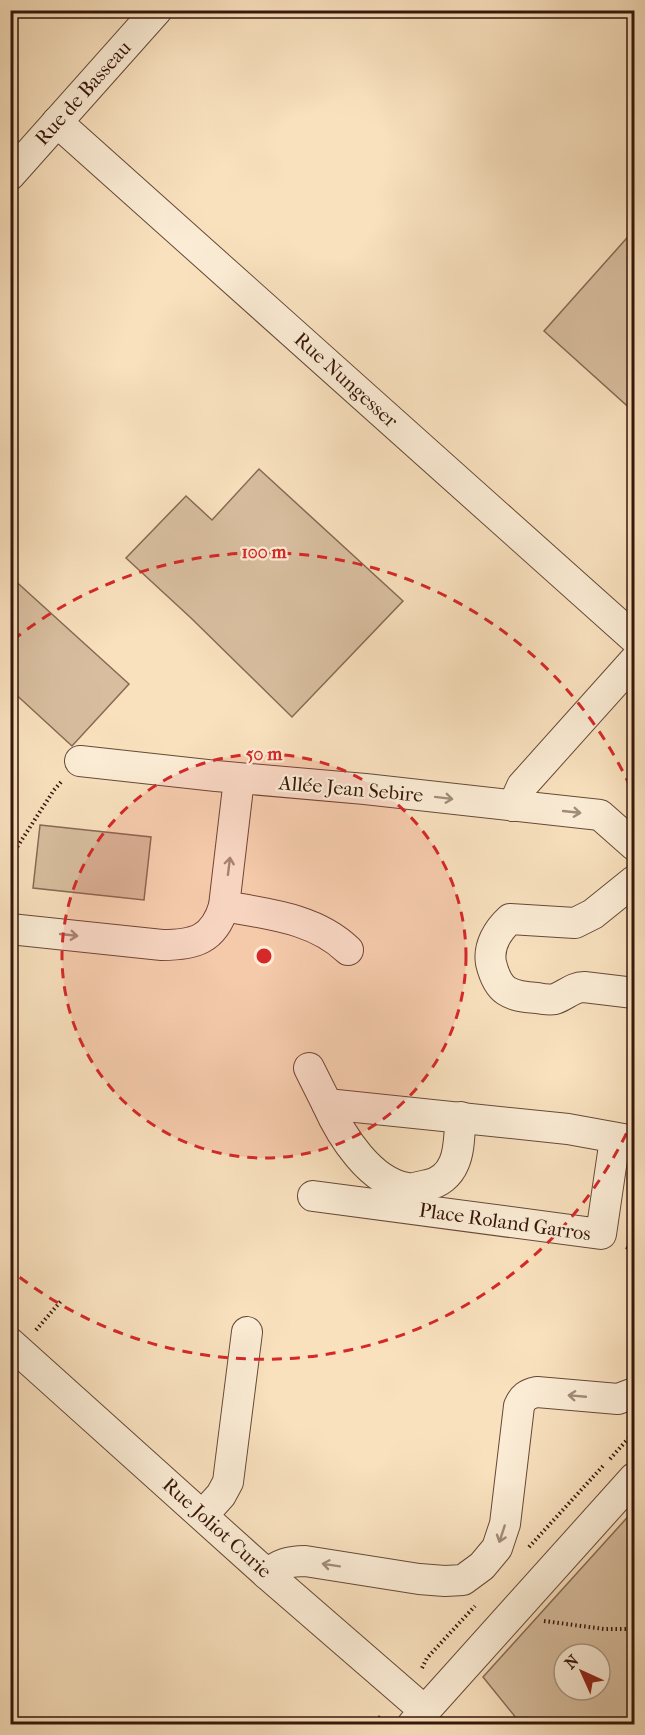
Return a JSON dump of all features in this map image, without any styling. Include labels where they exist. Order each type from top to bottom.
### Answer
[{"type":"street","name":"Rue de Basseau","points":[[10,175],[157,10]]},
{"type":"street","name":"Rue Nungesser","points":[[57,122],[634,638]]},
{"type":"street","points":[[513,806],[522,786],[634,661]]},
{"type":"street","name":"Allée Jean Sebire","points":[[80,761],[600,815],[634,845]]},
{"type":"street","points":[[10,928],[162,945],[185,945],[202,939],[215,928],[224,906],[239,779]]},
{"type":"street","points":[[634,881],[593,914],[575,923],[510,919],[497,930],[490,957],[495,978],[502,989],[517,997],[553,1000],[576,987],[634,993]]},
{"type":"street","points":[[224,906],[298,920],[330,936],[348,950]]},
{"type":"street","name":"Place Roland Garros","points":[[309,1068],[338,1129],[357,1155],[389,1182],[410,1189],[436,1184],[448,1173],[455,1162],[460,1117]]},
{"type":"street","name":"Place Roland Garros","points":[[313,1196],[601,1234],[625,1140],[568,1129],[327,1104]]},
{"type":"street","points":[[203,1515],[221,1495],[228,1482],[247,1332]]},
{"type":"street","name":"Rue Joliot Curie","points":[[23,1337],[203,1515],[419,1718]]},
{"type":"street","points":[[267,1574],[279,1565],[292,1561],[305,1561],[419,1579],[463,1580],[482,1566],[497,1548],[505,1524],[519,1407],[522,1399],[528,1394],[537,1392],[618,1399],[634,1393]]},
{"type":"street","points":[[419,1718],[634,1478]]},
{"type":"path","points":[[10,858],[54,790],[80,761]]},
{"type":"path","points":[[23,1337],[61,1301]]},
{"type":"path","points":[[511,1616],[604,1629],[634,1629]]},
{"type":"path","points":[[373,1725],[382,1715]]},
{"type":"shaded area","points":[[634,230],[634,412],[544,331]]},
{"type":"shaded area","points":[[259,469],[403,601],[292,717],[126,558],[186,496],[212,520]]},
{"type":"shaded area","points":[[11,577],[129,684],[72,746],[11,690]]},
{"type":"shaded area","points":[[40,825],[151,837],[144,900],[33,888]]},
{"type":"shaded area","points":[[634,1510],[634,1724],[521,1724],[483,1677]]}]
